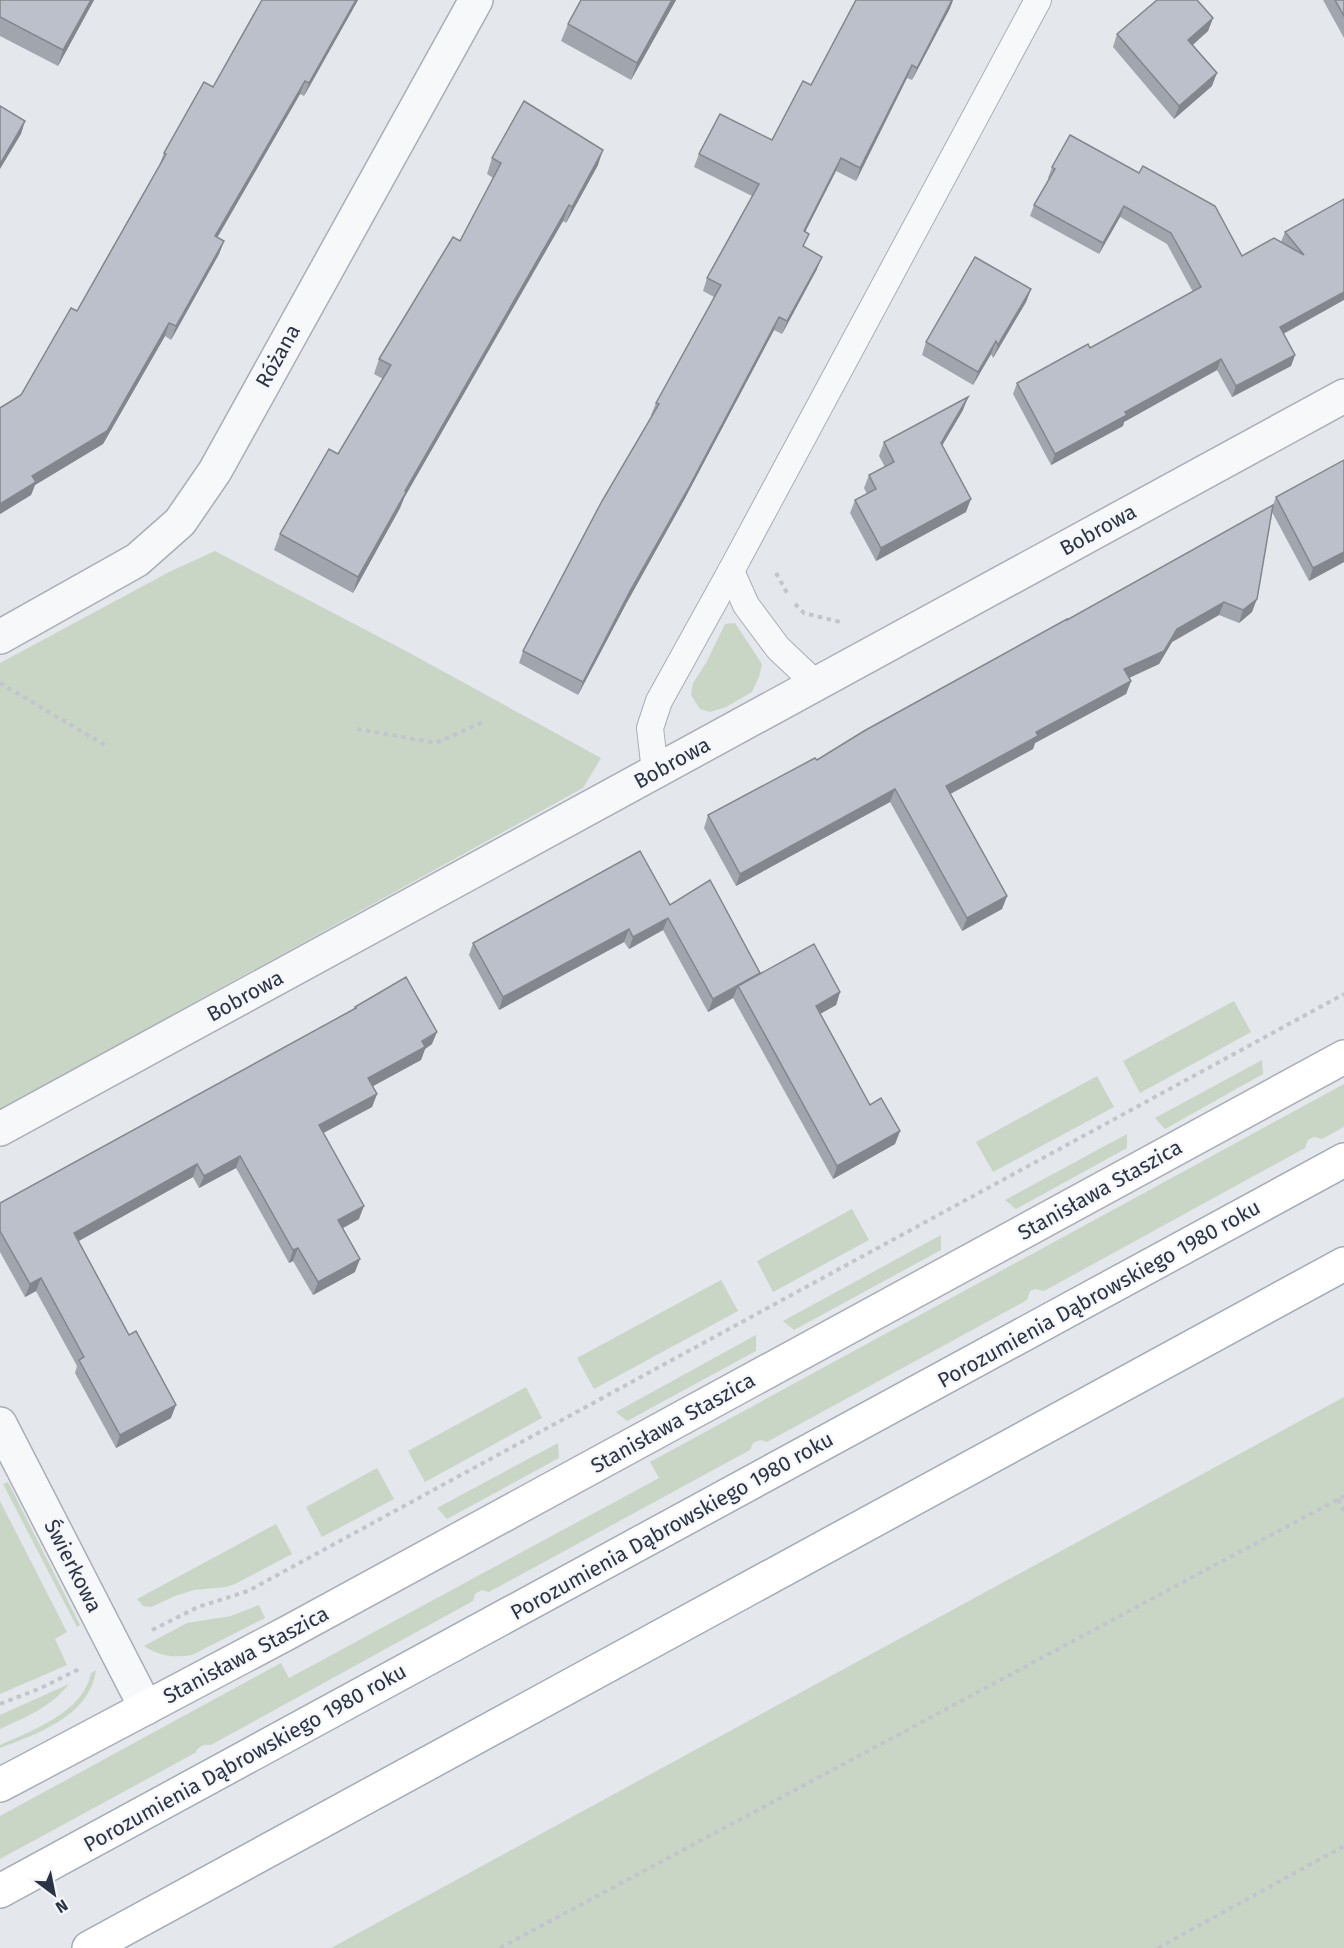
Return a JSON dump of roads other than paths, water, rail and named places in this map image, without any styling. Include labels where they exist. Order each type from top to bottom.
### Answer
[{"type":"main road","name":"Stanisława Staszica","points":[[0,1785],[325,1613],[1344,1057]]},
{"type":"main road","name":"Porozumienia Dąbrowskiego 1980 roku","points":[[0,1891],[1344,1160]]},
{"type":"main road","points":[[89,1948],[1344,1264]]},
{"type":"street","name":"Różana","points":[[0,637],[137,560],[180,522],[215,471],[476,0]]},
{"type":"street","name":"Bobrowa","points":[[0,1129],[1344,396]]},
{"type":"street","name":"Świerkowa","points":[[0,1424],[146,1708]]},
{"type":"lane","points":[[655,771],[650,728],[659,701],[1038,1]]},
{"type":"lane","points":[[731,571],[746,605],[778,648],[816,684]]}]
